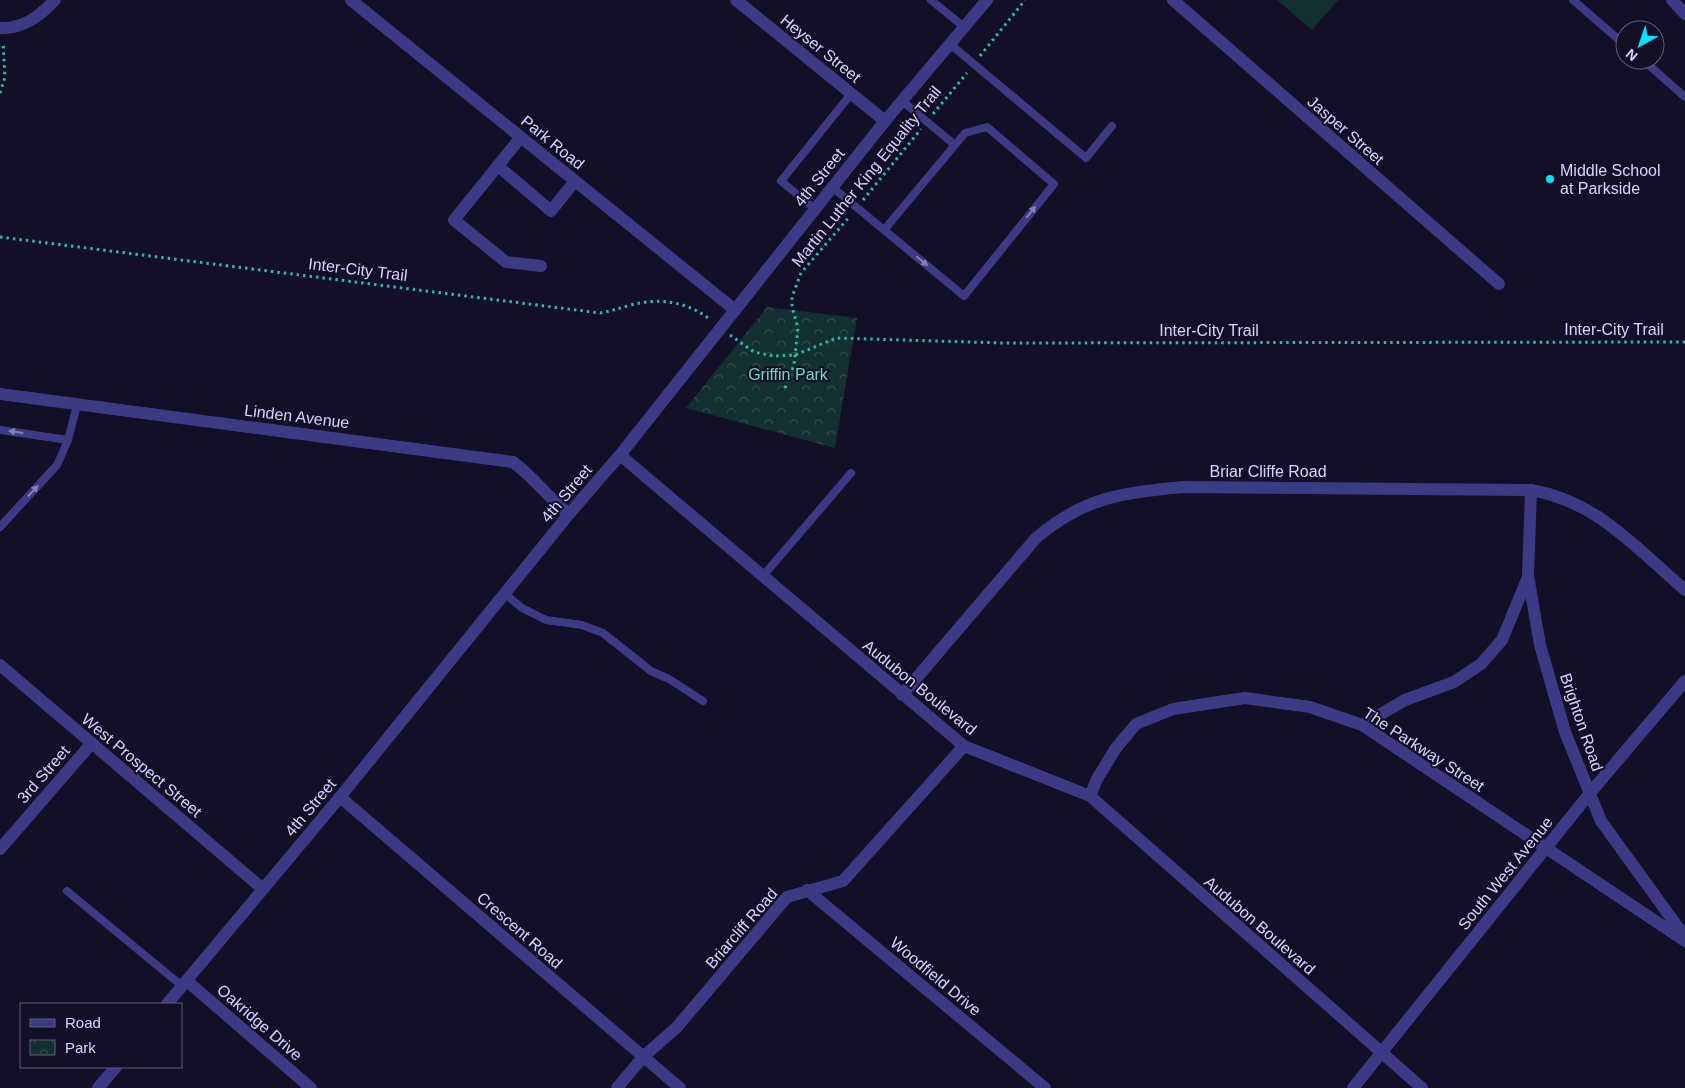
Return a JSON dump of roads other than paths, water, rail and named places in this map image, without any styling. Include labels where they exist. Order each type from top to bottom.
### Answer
[{"type":"street","points":[[1,28],[16,27],[32,21],[55,0]]},
{"type":"street","name":"Park Road","points":[[351,0],[735,310]]},
{"type":"street","name":"Heyser Street","points":[[736,0],[885,121]]},
{"type":"street","name":"4th Street","points":[[168,1003],[340,797],[569,514],[620,455],[885,121],[987,0]]},
{"type":"street","name":"Jasper Street","points":[[1173,0],[1499,284]]},
{"type":"street","points":[[1672,0],[1685,14]]},
{"type":"street","points":[[521,137],[454,220],[506,262],[541,266]]},
{"type":"street","points":[[498,166],[551,211],[575,181]]},
{"type":"street","name":"Linden Avenue","points":[[0,394],[513,462],[526,472],[554,502],[569,514]]},
{"type":"street","name":"Audubon Boulevard","points":[[620,455],[964,746],[1090,796],[1422,1088]]},
{"type":"street","name":"Briar Cliffe Road","points":[[902,695],[1036,538],[1053,523],[1083,506],[1126,492],[1183,487],[1531,490],[1553,493],[1578,503],[1601,517],[1685,590]]},
{"type":"street","name":"Brighton Road","points":[[1531,490],[1528,576],[1540,645],[1565,732],[1602,821],[1685,937]]},
{"type":"street","points":[[1362,725],[1405,700],[1454,682],[1481,664],[1502,640],[1528,576]]},
{"type":"street","name":"West Prospect Street","points":[[0,665],[264,889]]},
{"type":"street","name":"South West Avenue","points":[[1353,1088],[1590,794],[1685,681]]},
{"type":"street","name":"The Parkway Street","points":[[1090,796],[1116,748],[1136,724],[1173,709],[1245,698],[1310,706],[1362,725],[1685,941]]},
{"type":"street","name":"3rd Street","points":[[0,848],[92,744]]},
{"type":"street","name":"Briarcliff Road","points":[[617,1088],[643,1057],[677,1027],[787,896],[843,881],[964,746]]},
{"type":"street","name":"Crescent Road","points":[[340,797],[680,1088]]},
{"type":"street","name":"Woodfield Drive","points":[[807,890],[1044,1088]]},
{"type":"street","name":"Oakridge Drive","points":[[184,984],[311,1088]]},
{"type":"street","points":[[98,1088],[115,1068]]},
{"type":"lane","points":[[930,0],[964,27]]},
{"type":"lane","points":[[1573,0],[1615,36]]},
{"type":"lane","points":[[950,44],[1086,158],[1112,126]]},
{"type":"lane","points":[[1654,70],[1685,97]]},
{"type":"lane","points":[[815,209],[781,181],[851,94]]},
{"type":"lane","points":[[902,101],[955,145]]},
{"type":"lane","points":[[832,187],[857,208],[964,296],[1054,184],[986,127],[965,133],[884,230]]},
{"type":"lane","points":[[0,527],[57,465],[68,440],[77,404]]},
{"type":"lane","points":[[0,430],[68,440]]},
{"type":"lane","points":[[763,576],[851,472]]},
{"type":"lane","points":[[504,593],[522,608],[546,620],[582,625],[603,633],[650,670],[669,679],[703,701]]},
{"type":"lane","points":[[67,891],[184,984]]},
{"type":"place","name":"Middle School at Parkside","points":[[1550,179]]},
{"type":"park label","name":"Griffin Park","points":[[788,374]]}]
